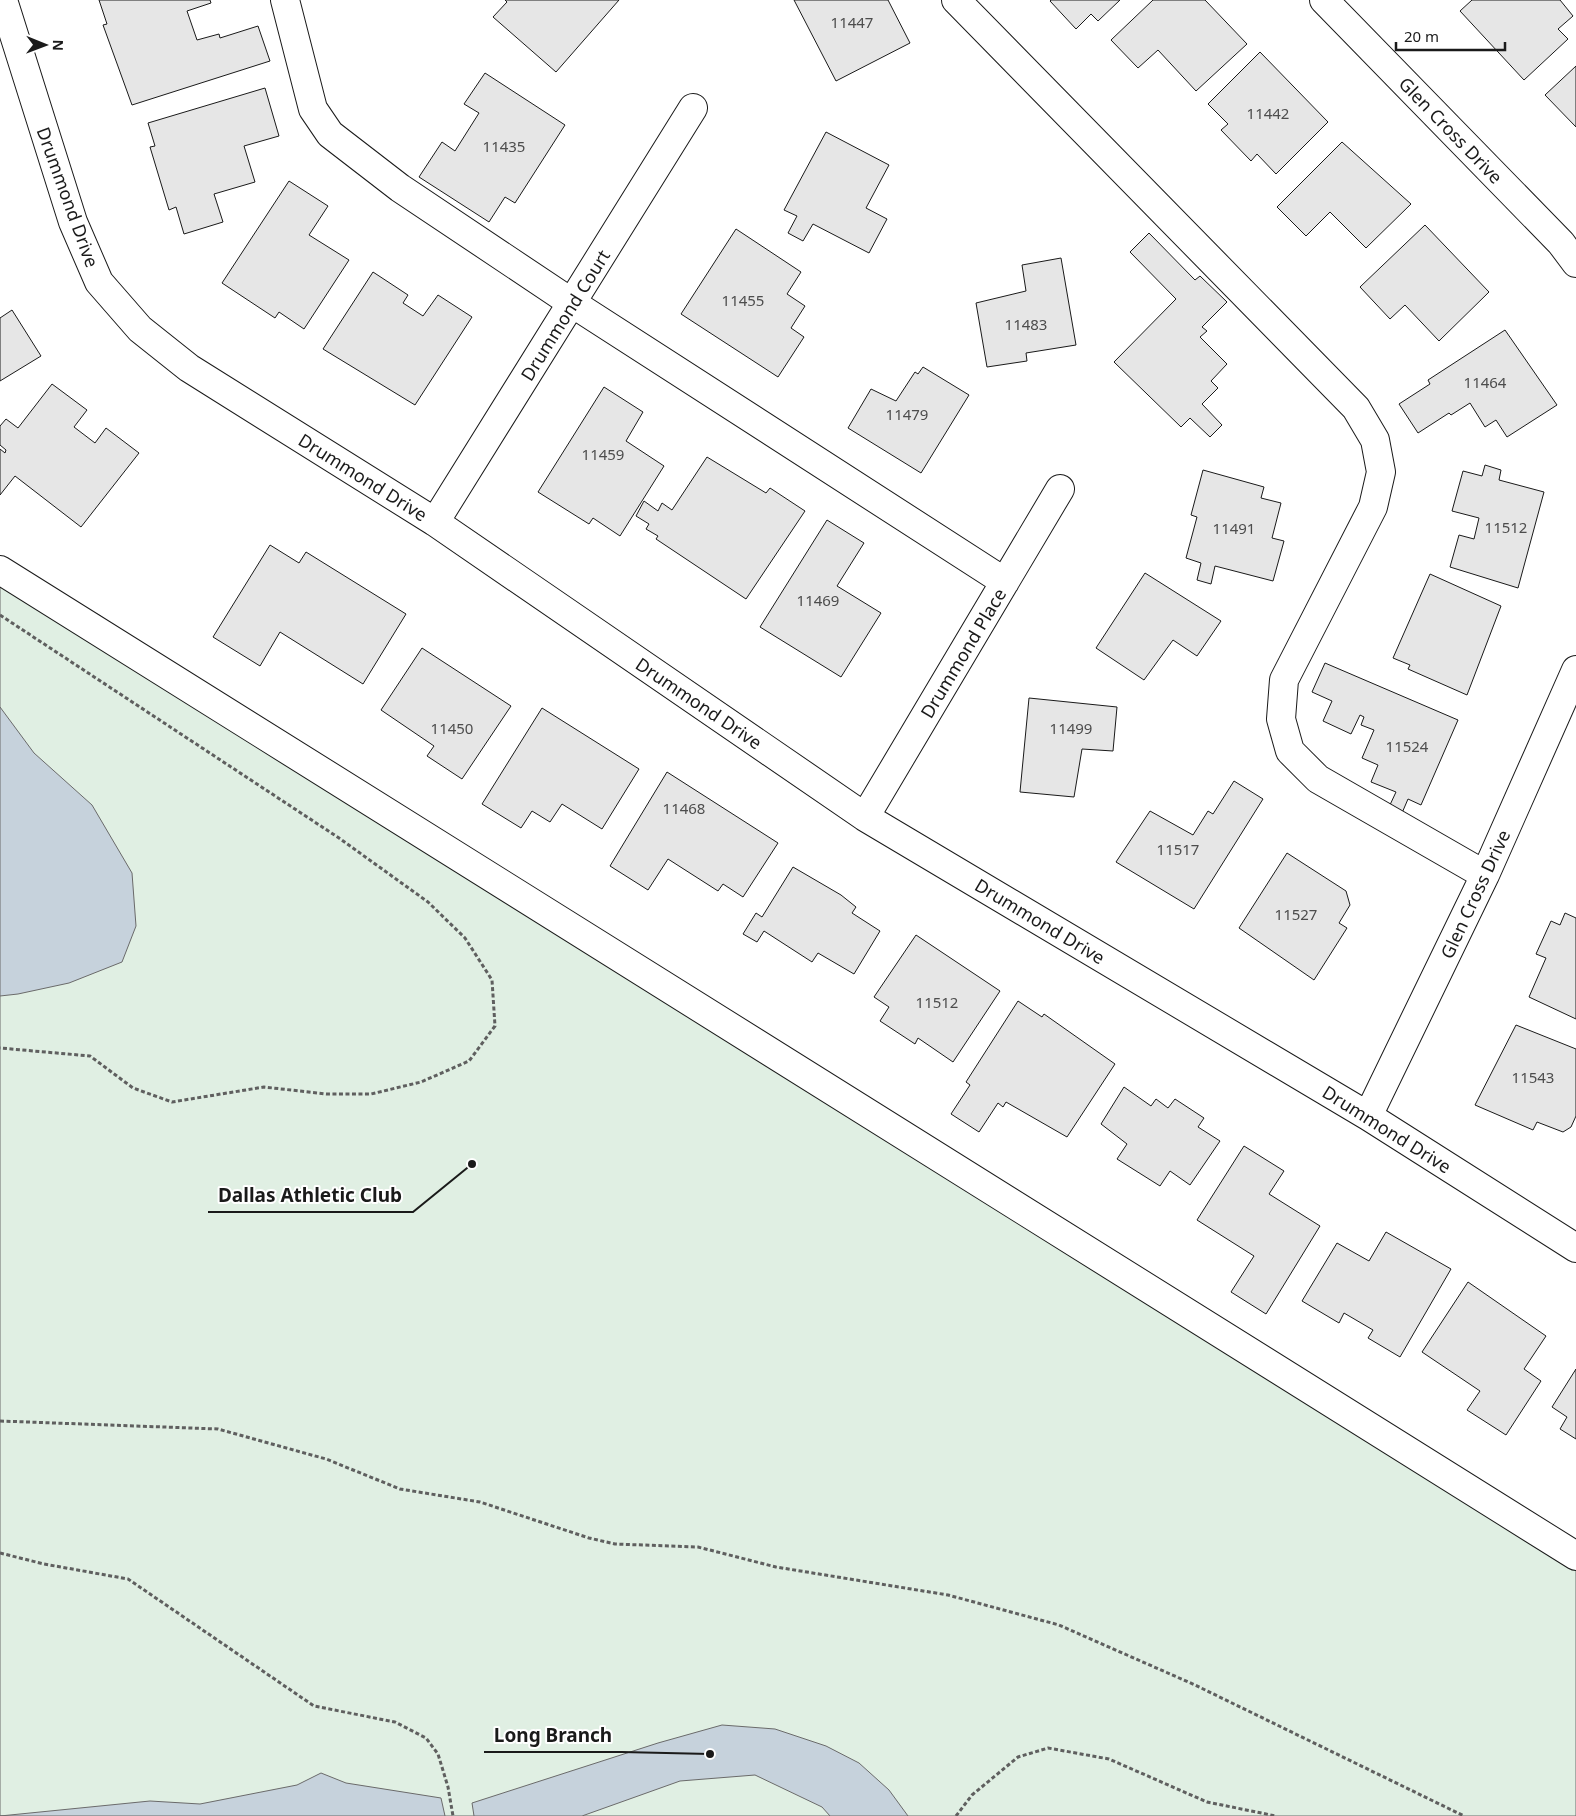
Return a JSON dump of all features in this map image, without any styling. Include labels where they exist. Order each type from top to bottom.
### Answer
[{"type":"street","name":"Drummond Drive","points":[[3,0],[73,222],[99,282],[140,329],[189,368],[436,522],[865,817],[1368,1116],[1576,1248]]},
{"type":"street","points":[[285,0],[313,109],[330,134],[400,188],[572,303],[1005,582]]},
{"type":"street","points":[[956,0],[1356,408],[1375,440],[1381,472],[1374,507],[1284,680],[1281,719],[1290,751],[1318,779],[1485,875]]},
{"type":"street","name":"Glen Cross Drive","points":[[1324,0],[1561,243],[1576,263]]},
{"type":"street","name":"Drummond Court","points":[[436,522],[693,108]]},
{"type":"street","name":"Drummond Place","points":[[865,817],[1060,489]]},
{"type":"street","points":[[0,570],[1576,1556]]},
{"type":"street","name":"Glen Cross Drive","points":[[1368,1116],[1485,875],[1576,670]]},
{"type":"path","points":[[0,615],[339,838],[428,902],[465,938],[492,980],[495,1026],[469,1061],[422,1082],[371,1094],[326,1094],[264,1087],[172,1102],[133,1088],[90,1056],[0,1048]]},
{"type":"path","points":[[0,1421],[218,1429],[326,1459],[400,1489],[480,1502],[589,1538],[615,1544],[698,1547],[776,1568],[948,1595],[1068,1629],[1195,1685],[1464,1816]]},
{"type":"path","points":[[0,1553],[44,1564],[128,1579],[314,1706],[395,1722],[426,1738],[438,1754],[448,1787],[453,1816]]},
{"type":"path","points":[[956,1816],[972,1795],[1018,1757],[1048,1748],[1109,1759],[1207,1802],[1276,1816]]},
{"type":"green space","points":[[0,567],[99,615],[310,759],[1576,1569],[1576,1816],[0,1816]]},
{"type":"shaded area","points":[[0,707],[34,753],[92,805],[132,873],[136,926],[122,962],[69,983],[0,996]]},
{"type":"shaded area","points":[[722,1725],[775,1729],[826,1746],[859,1763],[889,1790],[908,1816],[830,1816],[822,1807],[755,1775],[680,1781],[582,1816],[474,1816],[472,1803],[658,1743]]},
{"type":"shaded area","points":[[321,1773],[346,1783],[441,1798],[445,1816],[0,1816],[150,1801],[200,1804],[297,1785]]},
{"type":"building","points":[[99,0],[210,0],[211,3],[187,11],[197,40],[219,34],[220,38],[258,26],[270,61],[132,105],[103,25],[107,24]]},
{"type":"building","points":[[505,0],[619,0],[556,72],[493,17],[507,2]]},
{"type":"building","points":[[794,0],[888,0],[910,43],[836,81]]},
{"type":"building","points":[[1051,0],[1120,0],[1098,21],[1091,14],[1076,29]]},
{"type":"building","points":[[1153,0],[1205,0],[1247,44],[1196,91],[1158,50],[1138,68],[1111,40]]},
{"type":"building","points":[[1472,0],[1560,0],[1573,16],[1558,29],[1568,39],[1524,80],[1460,11]]},
{"type":"building","points":[[1260,52],[1328,122],[1276,174],[1257,154],[1251,161],[1221,130],[1228,124],[1208,104]]},
{"type":"building","points":[[1576,66],[1576,127],[1545,95]]},
{"type":"building","points":[[485,73],[565,125],[515,203],[505,197],[489,222],[419,177],[442,142],[455,151],[479,113],[464,104]]},
{"type":"building","points":[[265,88],[279,136],[244,146],[255,182],[214,194],[223,222],[184,234],[176,207],[169,210],[150,147],[155,146],[148,123]]},
{"type":"building","points":[[826,132],[889,165],[866,208],[887,219],[869,253],[813,224],[803,241],[788,233],[797,216],[784,210]]},
{"type":"building","points":[[1342,142],[1411,204],[1366,248],[1330,212],[1306,236],[1277,207]]},
{"type":"building","points":[[289,181],[328,206],[309,235],[349,260],[304,329],[279,312],[275,318],[222,283]]},
{"type":"building","points":[[1425,225],[1489,292],[1439,341],[1405,305],[1390,319],[1360,287]]},
{"type":"building","points":[[736,229],[801,272],[787,294],[805,306],[791,328],[804,337],[778,377],[681,314]]},
{"type":"building","points":[[1149,233],[1195,280],[1200,276],[1227,302],[1202,327],[1207,331],[1200,337],[1227,364],[1211,381],[1218,388],[1202,404],[1222,425],[1210,437],[1190,418],[1181,427],[1114,362],[1176,299],[1130,252]]},
{"type":"building","points":[[1061,258],[1076,345],[1026,353],[1027,361],[987,367],[976,303],[1026,291],[1022,265]]},
{"type":"building","points":[[373,272],[408,295],[403,303],[423,316],[438,295],[472,317],[415,405],[323,349]]},
{"type":"building","points":[[12,310],[41,356],[0,381],[0,318]]},
{"type":"building","points":[[1505,330],[1557,405],[1507,437],[1496,420],[1485,427],[1470,403],[1451,415],[1449,413],[1418,433],[1399,404],[1430,384],[1428,380]]},
{"type":"building","points":[[923,367],[969,395],[921,473],[848,428],[871,389],[896,401],[915,372],[918,374]]},
{"type":"building","points":[[52,384],[87,410],[74,427],[95,443],[106,428],[139,453],[81,527],[15,476],[0,495],[0,449],[5,453],[6,450],[0,445],[0,426],[6,419],[18,428]]},
{"type":"building","points":[[604,387],[643,412],[626,441],[664,466],[620,536],[593,518],[589,524],[538,492]]},
{"type":"building","points":[[707,457],[766,493],[770,488],[805,511],[746,599],[656,539],[658,536],[646,529],[649,524],[636,516],[644,501],[658,511],[662,503],[672,510]]},
{"type":"building","points":[[1485,465],[1501,470],[1499,480],[1544,492],[1518,588],[1450,567],[1459,535],[1474,539],[1479,518],[1452,511],[1463,471],[1482,476]]},
{"type":"building","points":[[1203,470],[1264,487],[1261,498],[1281,503],[1272,538],[1284,541],[1273,581],[1215,566],[1211,584],[1197,580],[1201,563],[1186,558],[1197,517],[1191,515]]},
{"type":"building","points":[[827,520],[864,543],[837,586],[881,613],[841,677],[760,627]]},
{"type":"building","points":[[270,545],[299,563],[306,552],[406,614],[363,684],[280,632],[260,666],[213,637]]},
{"type":"building","points":[[1145,573],[1221,621],[1197,656],[1173,640],[1144,680],[1096,648]]},
{"type":"building","points":[[1430,574],[1501,606],[1467,695],[1408,669],[1410,665],[1393,658]]},
{"type":"building","points":[[422,648],[511,706],[462,779],[427,756],[434,746],[381,710]]},
{"type":"building","points":[[1325,663],[1458,720],[1421,805],[1408,799],[1402,813],[1389,807],[1396,792],[1371,782],[1378,765],[1362,758],[1374,730],[1361,725],[1364,717],[1360,715],[1351,734],[1323,721],[1332,701],[1312,692]]},
{"type":"building","points":[[1029,698],[1117,707],[1113,751],[1082,749],[1074,797],[1020,792]]},
{"type":"building","points":[[542,708],[639,769],[602,829],[562,804],[550,822],[532,811],[521,828],[482,804]]},
{"type":"building","points":[[667,772],[778,843],[743,897],[723,884],[718,891],[668,859],[648,890],[610,866]]},
{"type":"building","points":[[1234,781],[1263,799],[1194,909],[1116,862],[1150,811],[1193,835],[1208,811],[1213,814]]},
{"type":"building","points":[[1287,853],[1346,891],[1350,905],[1339,923],[1347,928],[1314,980],[1239,928]]},
{"type":"building","points":[[793,867],[841,895],[856,907],[852,913],[880,931],[854,974],[818,953],[812,962],[764,931],[757,942],[743,934],[756,913],[762,917]]},
{"type":"building","points":[[1565,913],[1576,918],[1576,1019],[1529,997],[1546,958],[1536,954],[1551,921],[1560,925]]},
{"type":"building","points":[[916,935],[1000,991],[953,1062],[918,1038],[915,1044],[880,1021],[889,1007],[874,997]]},
{"type":"building","points":[[1018,1001],[1042,1017],[1044,1014],[1115,1064],[1067,1137],[1006,1102],[1003,1107],[998,1103],[979,1132],[951,1114],[970,1085],[966,1082]]},
{"type":"building","points":[[1516,1025],[1576,1049],[1576,1116],[1571,1127],[1563,1132],[1537,1122],[1533,1130],[1475,1105]]},
{"type":"building","points":[[1124,1087],[1151,1106],[1156,1099],[1168,1108],[1175,1099],[1204,1118],[1198,1127],[1220,1141],[1190,1185],[1170,1171],[1160,1186],[1117,1159],[1127,1144],[1101,1124]]},
{"type":"building","points":[[1244,1146],[1284,1171],[1269,1194],[1320,1226],[1266,1314],[1231,1292],[1254,1256],[1197,1220]]},
{"type":"building","points":[[1386,1232],[1451,1269],[1400,1357],[1368,1338],[1373,1330],[1344,1313],[1339,1323],[1302,1301],[1337,1243],[1369,1261]]},
{"type":"building","points":[[1468,1282],[1546,1336],[1524,1369],[1541,1381],[1506,1435],[1467,1410],[1480,1391],[1422,1352]]},
{"type":"building","points":[[1576,1369],[1576,1439],[1560,1429],[1567,1417],[1552,1407]]},
{"type":"place","name":"Dallas Athletic Club","points":[[472,1164]]},
{"type":"place","name":"Long Branch","points":[[710,1754]]}]
